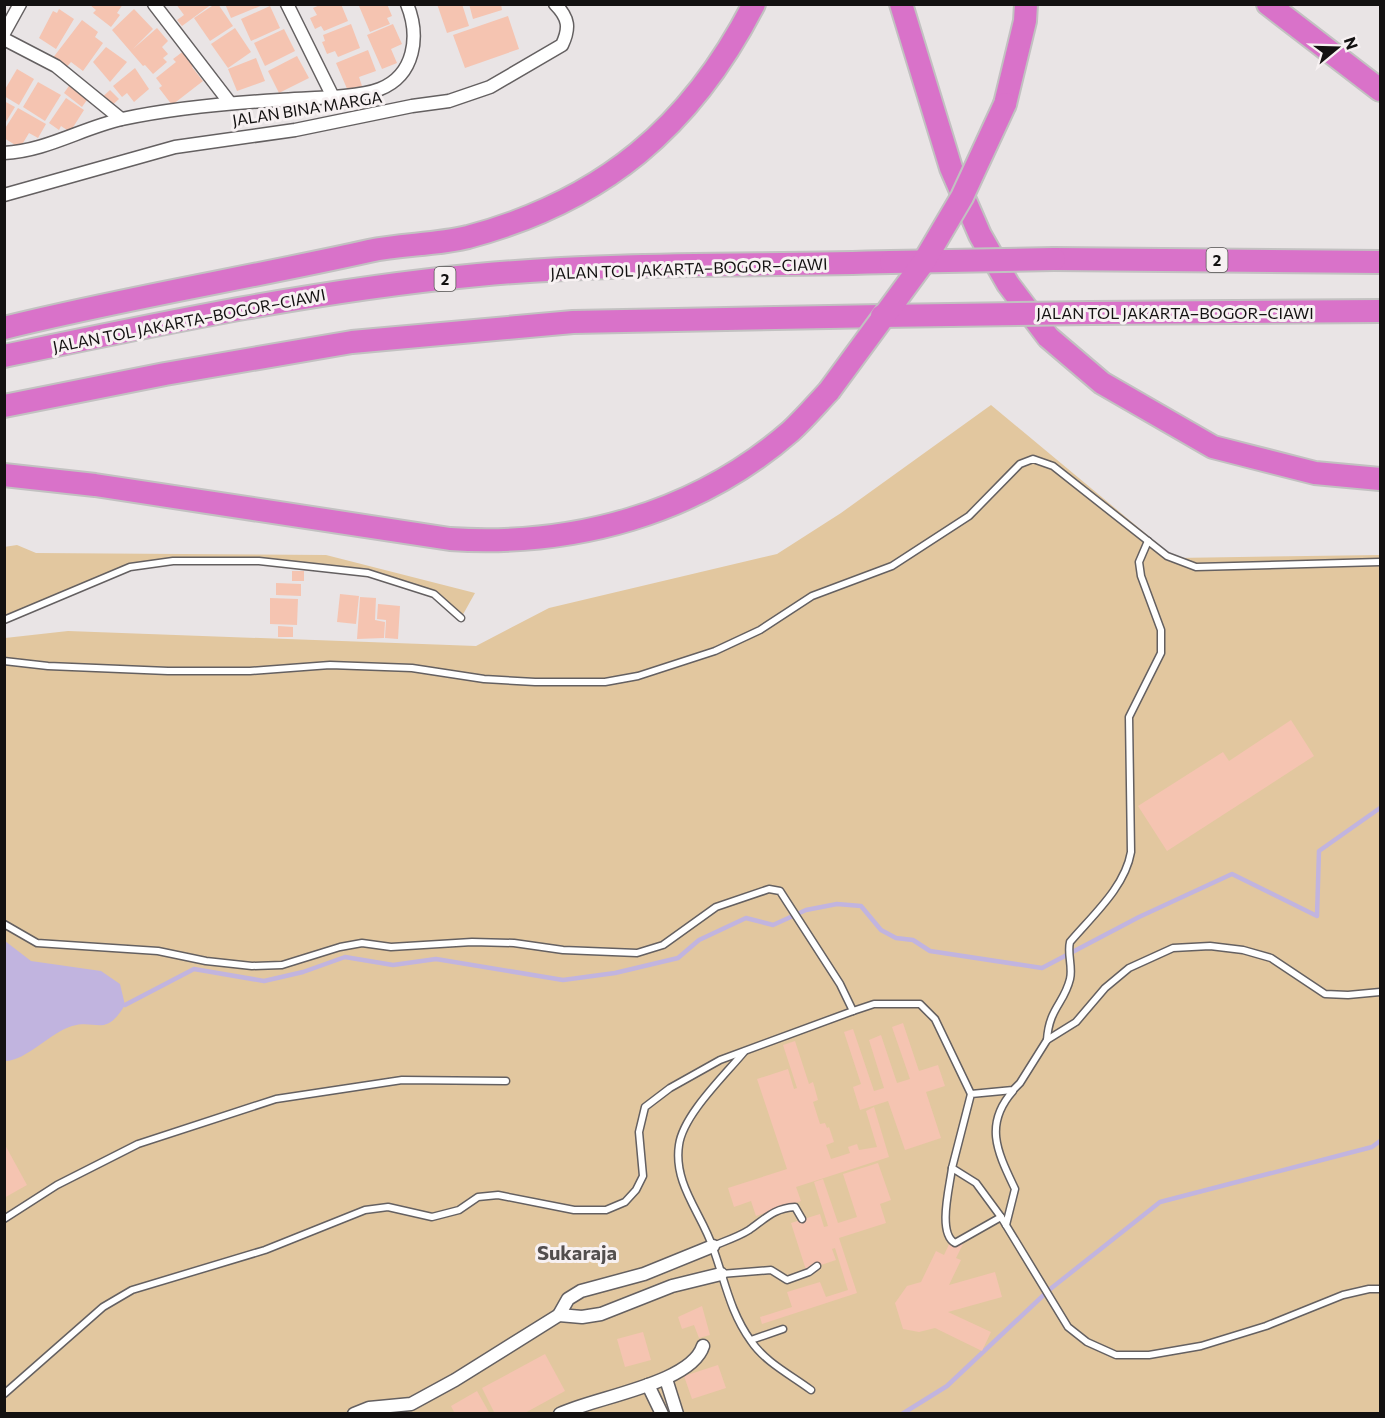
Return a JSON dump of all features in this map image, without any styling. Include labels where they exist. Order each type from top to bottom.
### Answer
[{"type":"highway","points":[[4,328],[110,302],[275,272],[372,250],[466,237],[530,216],[621,168],[669,126],[699,94],[733,46],[754,4]]},
{"type":"highway","points":[[901,4],[951,168],[980,235],[1008,284],[1048,338],[1102,383],[1213,447],[1315,473],[1380,479]]},
{"type":"highway","points":[[4,475],[95,485],[450,539],[486,541],[540,539],[619,524],[681,503],[745,465],[791,431],[829,391],[859,353],[928,253],[962,197],[1005,104],[1025,21],[1026,4]]},
{"type":"highway","points":[[1268,4],[1380,90]]},
{"type":"highway","name":"JALAN TOL JAKARTA–BOGOR–CIAWI","points":[[4,356],[210,313],[342,292],[479,275],[669,266],[1054,259],[1380,262]]},
{"type":"highway","name":"JALAN TOL JAKARTA–BOGOR–CIAWI","points":[[4,406],[165,374],[352,342],[573,322],[1090,313],[1380,311]]},
{"type":"street","points":[[4,33],[20,4]]},
{"type":"street","points":[[154,4],[230,103]]},
{"type":"street","points":[[287,4],[333,97]]},
{"type":"street","points":[[4,153],[27,151],[121,119],[230,103],[333,97],[380,89],[404,73],[413,52],[415,34],[407,4]]},
{"type":"street","name":"JALAN BINA MARGA","points":[[4,195],[175,147],[295,130],[412,106],[449,101],[490,87],[562,45],[568,24],[565,15],[555,4]]},
{"type":"street","points":[[4,39],[56,66],[121,119]]},
{"type":"street","points":[[354,1413],[369,1408],[411,1404],[455,1380],[559,1315],[568,1299],[581,1291],[650,1271],[713,1246]]},
{"type":"street","points":[[559,1315],[582,1317],[601,1314],[672,1286],[721,1274]]},
{"type":"street","points":[[560,1413],[666,1379],[700,1357],[703,1346]]},
{"type":"street","points":[[666,1379],[677,1413]]},
{"type":"street","points":[[648,1385],[662,1413]]},
{"type":"lane","points":[[4,661],[48,666],[168,671],[250,671],[330,665],[412,668],[484,679],[535,682],[605,681],[638,676],[715,651],[760,630],[812,596],[892,566],[969,516],[1020,464],[1033,459],[1053,466],[1167,556],[1196,567],[1380,562]]},
{"type":"lane","points":[[1047,1040],[1048,1022],[1071,976],[1068,950],[1070,942],[1117,886],[1128,867],[1131,852],[1129,717],[1161,653],[1161,630],[1141,576],[1139,562],[1148,541]]},
{"type":"lane","points":[[4,620],[130,567],[173,561],[259,561],[369,573],[434,594],[461,618]]},
{"type":"lane","points":[[4,924],[37,943],[158,951],[206,961],[252,966],[282,965],[340,947],[362,944],[391,946],[472,942],[514,943],[563,950],[637,953],[663,945],[716,907],[769,889],[780,891],[840,984],[853,1011]]},
{"type":"lane","points":[[1006,1224],[1015,1189],[1001,1161],[995,1124],[1003,1103],[1020,1083],[1047,1040],[1077,1022],[1105,988],[1129,968],[1173,948],[1210,946],[1244,950],[1271,958],[1325,994],[1348,995],[1380,992]]},
{"type":"lane","points":[[4,1394],[103,1307],[132,1290],[265,1250],[365,1210],[388,1207],[432,1217],[459,1210],[478,1197],[498,1195],[574,1210],[606,1210],[625,1202],[636,1190],[643,1176],[639,1132],[645,1107],[696,1074],[747,1049],[874,1004],[920,1004],[935,1019],[970,1094],[952,1168],[946,1235],[955,1243],[1001,1217]]},
{"type":"lane","points":[[747,1049],[689,1120],[679,1144],[682,1178],[693,1210],[713,1246],[731,1307],[751,1341],[776,1365],[811,1390]]},
{"type":"lane","points":[[4,1219],[57,1185],[138,1144],[276,1099],[402,1080],[506,1081]]},
{"type":"lane","points":[[970,1094],[1013,1090]]},
{"type":"lane","points":[[952,1168],[976,1183],[1001,1217],[1068,1327],[1087,1342],[1116,1355],[1149,1355],[1201,1347],[1266,1326],[1343,1295],[1380,1289]]},
{"type":"lane","points":[[713,1246],[750,1229],[768,1214],[777,1210],[795,1207],[802,1219]]},
{"type":"lane","points":[[721,1274],[771,1270],[787,1280],[809,1272],[817,1266]]},
{"type":"lane","points":[[751,1341],[783,1329]]},
{"type":"shaded area","points":[[991,405],[1175,558],[1380,555],[1380,1413],[5,1414],[5,638],[68,631],[476,646],[549,608],[777,554],[841,513]]},
{"type":"shaded area","points":[[17,545],[36,553],[326,555],[475,593],[461,618],[434,594],[368,573],[259,561],[170,561],[130,567],[5,620],[4,547]]},
{"type":"shaded area","points":[[5,941],[31,961],[101,971],[120,984],[125,1005],[112,1021],[106,1024],[72,1026],[30,1052],[5,1061]]},
{"type":"building","points":[[89,4],[123,4],[117,13],[120,15],[111,27],[93,13],[96,10]]},
{"type":"building","points":[[176,4],[212,4],[182,26],[177,20],[184,15]]},
{"type":"building","points":[[218,4],[233,26],[210,41],[194,18]]},
{"type":"building","points":[[225,4],[262,4],[263,5],[231,18]]},
{"type":"building","points":[[322,4],[341,4],[348,21],[324,31],[321,26],[315,29],[310,18],[317,15],[313,8]]},
{"type":"building","points":[[387,4],[392,16],[387,18],[390,24],[370,32],[359,6]]},
{"type":"building","points":[[437,4],[462,4],[469,26],[447,33]]},
{"type":"building","points":[[469,4],[501,4],[502,10],[473,19]]},
{"type":"building","points":[[270,6],[280,28],[251,41],[241,19]]},
{"type":"building","points":[[59,9],[74,19],[56,49],[39,38],[53,11],[57,13]]},
{"type":"building","points":[[134,9],[153,29],[133,49],[157,28],[168,41],[162,47],[168,54],[163,58],[167,62],[153,74],[145,65],[143,66],[112,30]]},
{"type":"building","points":[[508,16],[519,49],[465,68],[453,35]]},
{"type":"building","points":[[82,20],[98,32],[95,37],[103,43],[83,71],[71,62],[65,69],[52,59]]},
{"type":"building","points":[[351,24],[360,48],[338,57],[335,51],[327,54],[322,42],[325,41],[323,35]]},
{"type":"building","points":[[393,24],[402,44],[391,49],[397,63],[382,69],[367,35]]},
{"type":"building","points":[[235,28],[251,52],[228,68],[211,44]]},
{"type":"building","points":[[284,29],[295,51],[265,66],[254,43]]},
{"type":"building","points":[[106,47],[127,62],[110,82],[93,62]]},
{"type":"building","points":[[185,50],[196,64],[192,67],[203,81],[172,105],[159,88],[162,86],[156,78],[176,62],[173,59]]},
{"type":"building","points":[[368,50],[376,71],[359,77],[362,86],[348,91],[336,63]]},
{"type":"building","points":[[297,56],[309,78],[279,93],[268,71]]},
{"type":"building","points":[[256,58],[265,81],[237,91],[228,69]]},
{"type":"building","points":[[135,68],[149,89],[134,102],[127,93],[122,97],[113,86]]},
{"type":"building","points":[[17,69],[34,79],[19,105],[4,96],[4,91]]},
{"type":"building","points":[[38,82],[61,95],[45,121],[23,107]]},
{"type":"building","points":[[71,83],[89,97],[82,107],[64,93]]},
{"type":"building","points":[[110,90],[119,99],[108,109],[99,100]]},
{"type":"building","points":[[66,98],[84,110],[70,132],[61,126],[59,130],[49,123]]},
{"type":"building","points":[[4,101],[15,107],[4,125]]},
{"type":"building","points":[[18,108],[46,124],[38,138],[29,133],[20,148],[4,138],[4,130]]},
{"type":"building","points":[[292,571],[304,571],[304,581],[292,581]]},
{"type":"building","points":[[276,583],[301,584],[301,596],[276,595]]},
{"type":"building","points":[[340,594],[359,596],[356,624],[337,622]]},
{"type":"building","points":[[360,597],[376,598],[375,620],[385,622],[384,638],[357,639]]},
{"type":"building","points":[[270,598],[298,599],[297,625],[270,624]]},
{"type":"building","points":[[378,604],[400,606],[398,639],[385,638],[386,620],[377,619]]},
{"type":"building","points":[[278,626],[293,627],[293,637],[278,637]]},
{"type":"building","points":[[1291,720],[1314,756],[1167,851],[1138,806],[1223,752],[1229,761]]},
{"type":"building","points":[[903,1023],[919,1071],[938,1065],[945,1086],[926,1092],[941,1138],[905,1150],[888,1101],[860,1110],[853,1087],[861,1084],[844,1032],[853,1029],[874,1091],[884,1088],[869,1040],[881,1035],[897,1083],[910,1079],[892,1027]]},
{"type":"building","points":[[795,1041],[809,1084],[813,1082],[818,1100],[813,1102],[820,1124],[825,1123],[827,1128],[829,1127],[834,1142],[826,1145],[831,1159],[850,1153],[848,1147],[857,1144],[859,1150],[877,1147],[866,1111],[874,1107],[889,1157],[796,1187],[801,1201],[756,1216],[751,1201],[734,1207],[728,1188],[787,1169],[757,1079],[788,1069],[794,1089],[797,1088],[783,1045]]},
{"type":"building","points":[[4,1143],[27,1185],[4,1198]]},
{"type":"building","points":[[878,1163],[891,1200],[880,1204],[886,1223],[839,1238],[857,1293],[762,1324],[760,1317],[792,1307],[787,1292],[820,1282],[826,1297],[848,1290],[835,1248],[832,1249],[836,1260],[806,1270],[791,1223],[820,1214],[824,1227],[828,1226],[814,1182],[823,1179],[838,1223],[857,1217],[843,1174]]},
{"type":"building","points":[[952,1238],[963,1244],[956,1258],[961,1260],[949,1285],[995,1272],[1002,1297],[948,1312],[991,1332],[982,1351],[935,1328],[919,1332],[903,1329],[895,1303],[907,1286],[921,1282],[936,1251],[944,1255]]},
{"type":"building","points":[[702,1306],[710,1335],[699,1338],[694,1325],[682,1329],[678,1317]]},
{"type":"building","points":[[643,1332],[651,1360],[625,1367],[617,1339]]},
{"type":"building","points":[[545,1354],[565,1391],[523,1414],[495,1414],[482,1388]]},
{"type":"building","points":[[718,1365],[726,1388],[692,1399],[684,1376]]},
{"type":"building","points":[[477,1391],[490,1414],[455,1414],[451,1406]]},
{"type":"waterway","points":[[125,1005],[194,969],[264,981],[303,972],[345,957],[393,965],[436,959],[563,980],[615,973],[678,958],[699,940],[746,918],[773,925],[806,910],[837,904],[861,906],[881,930],[896,938],[913,940],[930,951],[1042,968],[1139,917],[1232,874],[1317,916],[1319,851],[1380,808]]},
{"type":"waterway","points":[[902,1414],[947,1386],[1049,1290],[1160,1202],[1372,1147],[1380,1141]]},
{"type":"district","name":"Sukaraja","points":[[577,1252]]}]
